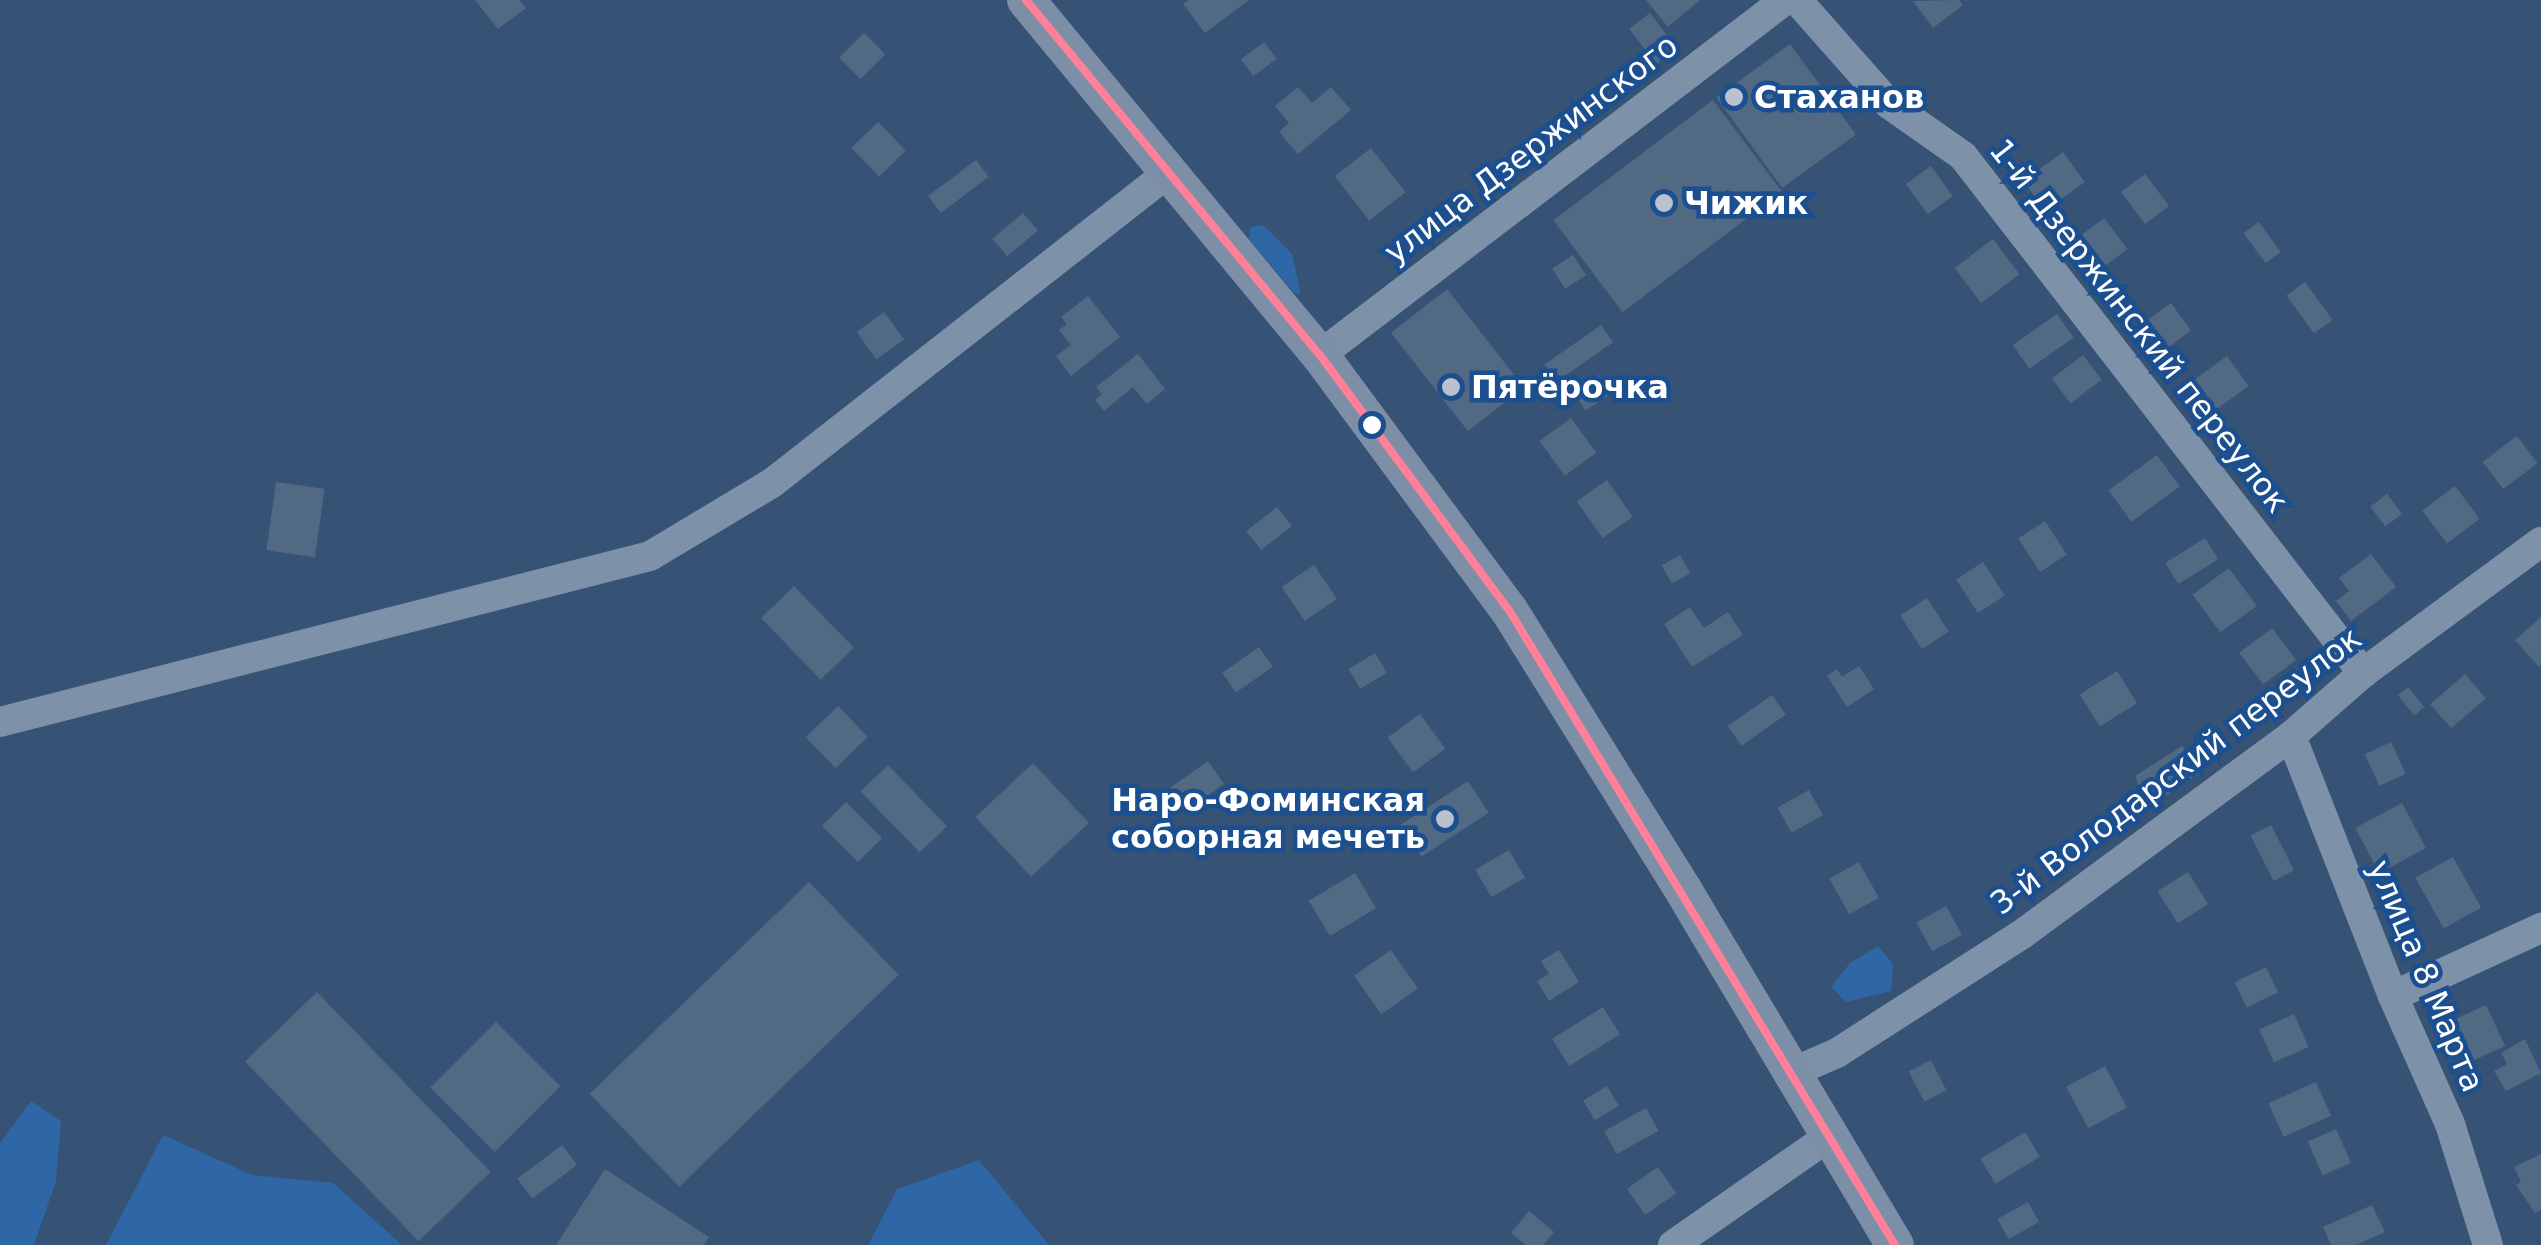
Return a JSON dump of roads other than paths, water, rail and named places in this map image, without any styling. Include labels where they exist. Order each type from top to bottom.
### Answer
[{"type":"main road","points":[[1026,0],[1320,355],[1508,610],[1895,1245]]},
{"type":"street","name":"улица Дзержинского","points":[[1320,355],[1785,0]]},
{"type":"street","name":"1-й Дзержинский переулок","points":[[1797,0],[1889,104],[1964,156],[2363,673]]},
{"type":"street","points":[[0,722],[650,556],[772,483],[1168,172]]},
{"type":"street","name":"3-й Володарский переулок","points":[[1793,1072],[1837,1052],[2021,934],[2291,736],[2363,673],[2541,542]]},
{"type":"street","name":"улица 8 Марта","points":[[2291,736],[2393,996],[2450,1124],[2488,1245]]},
{"type":"street","points":[[2393,996],[2541,928]]},
{"type":"street","points":[[1673,1245],[1830,1136]]},
{"type":"place","name":"Стаханов","points":[[1734,97]]},
{"type":"place","name":"Чижик","points":[[1664,203]]},
{"type":"place","name":"Пятёрочка","points":[[1451,387]]},
{"type":"place","name":"Наро-Фоминская соборная мечеть","points":[[1445,819]]}]
